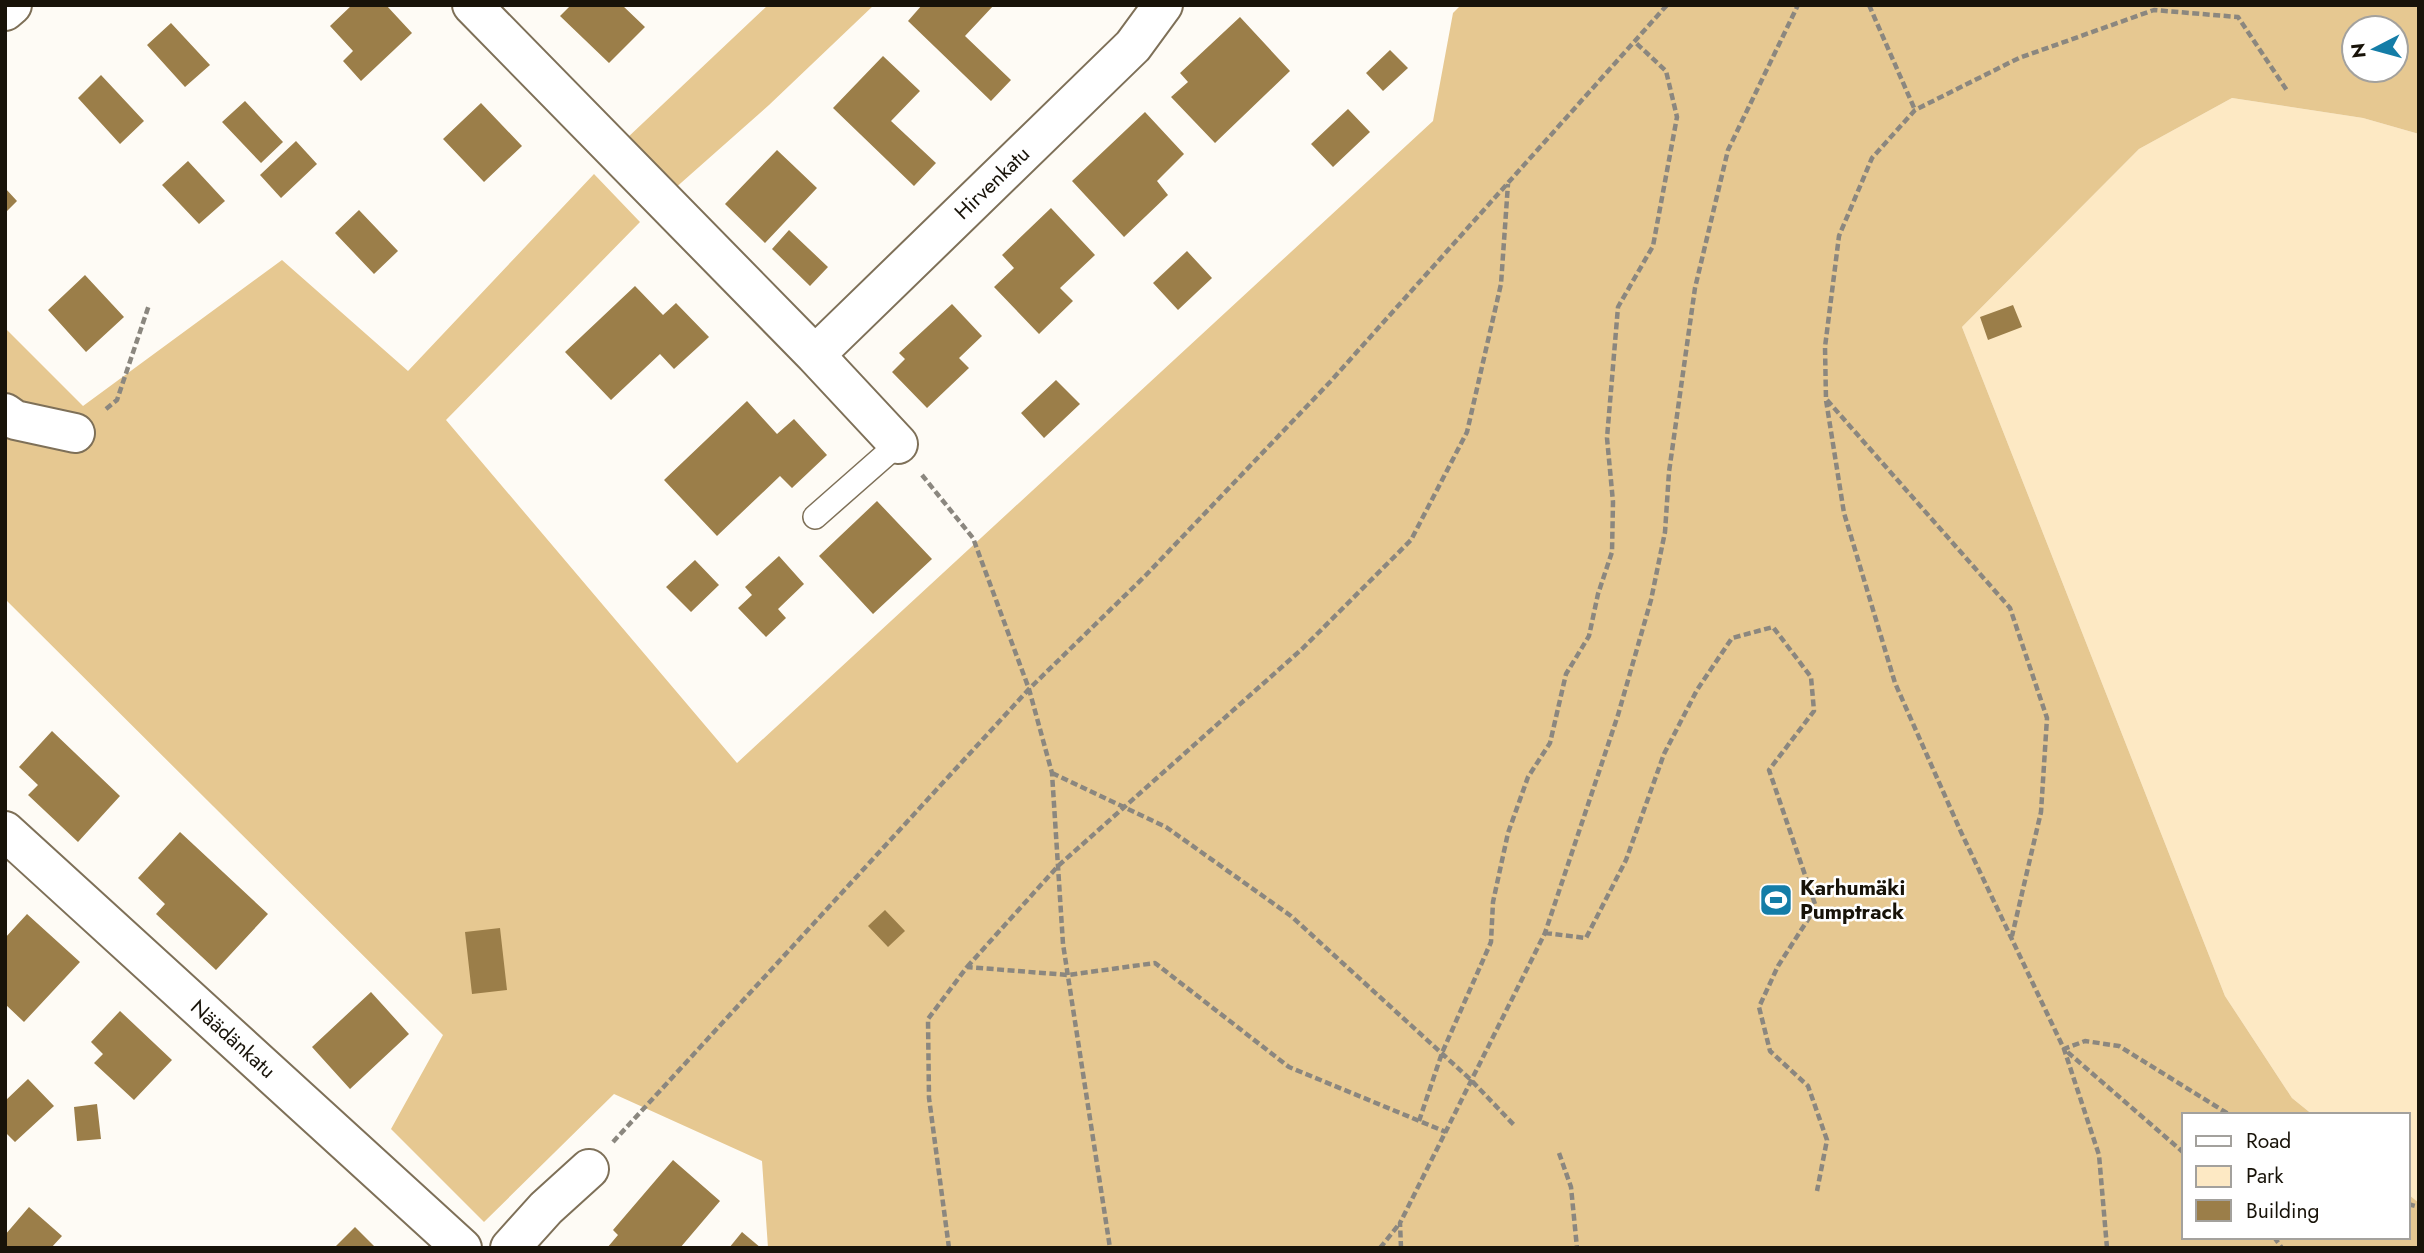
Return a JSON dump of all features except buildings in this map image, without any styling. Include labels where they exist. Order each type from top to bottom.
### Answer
[{"type":"street","points":[[5,11],[12,5]]},
{"type":"street","points":[[472,5],[815,355],[898,444]]},
{"type":"street","name":"Hirvenkatu","points":[[815,355],[1133,46],[1163,5]]},
{"type":"street","points":[[5,413],[15,420],[75,433]]},
{"type":"street","name":"Näädänkatu","points":[[5,831],[462,1248]]},
{"type":"street","points":[[510,1248],[546,1208],[589,1169]]},
{"type":"lane","points":[[815,517],[898,444]]},
{"type":"path","points":[[589,1169],[1029,689],[1146,575],[1311,402],[1508,183],[1598,78],[1635,42],[1667,5]]},
{"type":"path","points":[[1380,1248],[1400,1223],[1545,933],[1618,715],[1651,600],[1665,531],[1669,472],[1695,288],[1728,150],[1798,5]]},
{"type":"path","points":[[1869,5],[1915,110]]},
{"type":"path","points":[[2107,1248],[2099,1156],[2064,1049],[1961,832],[1895,683],[1844,513],[1826,400],[1825,347],[1839,236],[1871,158],[1915,110],[2019,58],[2154,10],[2238,17],[2288,92]]},
{"type":"path","points":[[1419,1121],[1442,1053],[1491,942],[1493,902],[1507,834],[1528,777],[1550,743],[1566,674],[1589,636],[1598,594],[1612,552],[1613,502],[1608,438],[1618,307],[1653,247],[1677,117],[1666,71],[1635,42]]},
{"type":"path","points":[[949,1248],[929,1098],[928,1019],[967,967],[1058,866],[1302,649],[1411,540],[1467,432],[1501,284],[1508,183]]},
{"type":"path","points":[[75,433],[117,400],[149,305]]},
{"type":"path","points":[[1826,400],[2010,608],[2047,718],[2041,812],[2012,938]]},
{"type":"path","points":[[898,444],[973,538],[1029,689],[1052,774],[1068,975],[1110,1248]]},
{"type":"path","points":[[1545,933],[1586,939],[1626,860],[1664,754],[1697,690],[1732,638],[1773,626],[1811,677],[1814,711],[1769,770],[1816,907],[1778,966],[1759,1007],[1770,1051],[1808,1086],[1827,1140],[1817,1191]]},
{"type":"path","points":[[1052,774],[1166,827],[1291,916],[1471,1080],[1514,1125]]},
{"type":"path","points":[[967,967],[1068,975],[1155,963],[1289,1067],[1446,1132]]},
{"type":"path","points":[[2064,1049],[2085,1041],[2119,1046],[2227,1113]]},
{"type":"path","points":[[2064,1049],[2182,1151]]},
{"type":"path","points":[[1559,1153],[1571,1187],[1577,1248]]},
{"type":"path","points":[[1400,1223],[1401,1248]]},
{"type":"green space","points":[[2232,98],[2363,118],[2419,134],[2419,1203],[2410,1196],[2410,1113],[2311,1113],[2292,1098],[2225,996],[1962,327],[2139,149]]},
{"type":"shaded area","points":[[768,5],[874,5],[769,105],[673,190],[626,139]]},
{"type":"shaded area","points":[[1461,5],[2419,5],[2419,134],[2363,118],[2232,98],[2139,149],[1962,327],[2225,996],[2292,1098],[2311,1113],[2182,1113],[2182,1239],[2410,1239],[2410,1196],[2419,1203],[2419,1248],[768,1248],[762,1161],[614,1094],[484,1222],[391,1129],[443,1035],[5,599],[5,328],[83,406],[282,260],[408,371],[594,174],[640,222],[446,420],[737,763],[1433,121],[1453,13]]},
{"type":"place","name":"Karhumäki Pumptrack","points":[[1776,900]]}]
